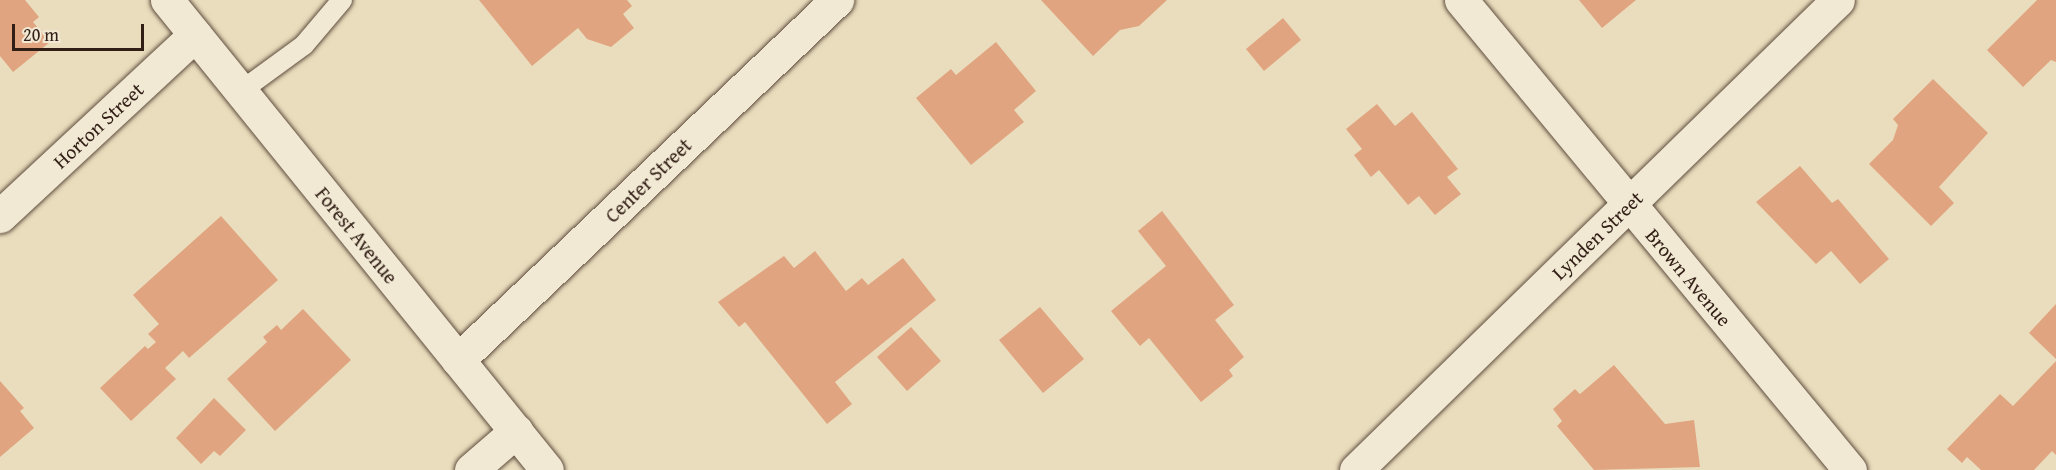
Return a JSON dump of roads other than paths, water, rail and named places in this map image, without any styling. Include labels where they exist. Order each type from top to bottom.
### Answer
[{"type":"street","name":"Forest Avenue","points":[[167,0],[547,470]]},
{"type":"street","name":"Center Street","points":[[458,360],[837,0]]},
{"type":"street","name":"Brown Avenue","points":[[1461,0],[1850,470]]},
{"type":"street","name":"Lynden Street","points":[[1356,470],[1838,0]]},
{"type":"street","name":"Horton Street","points":[[0,216],[195,35]]},
{"type":"street","points":[[471,470],[516,431]]},
{"type":"lane","points":[[241,91],[303,45],[342,0]]}]
